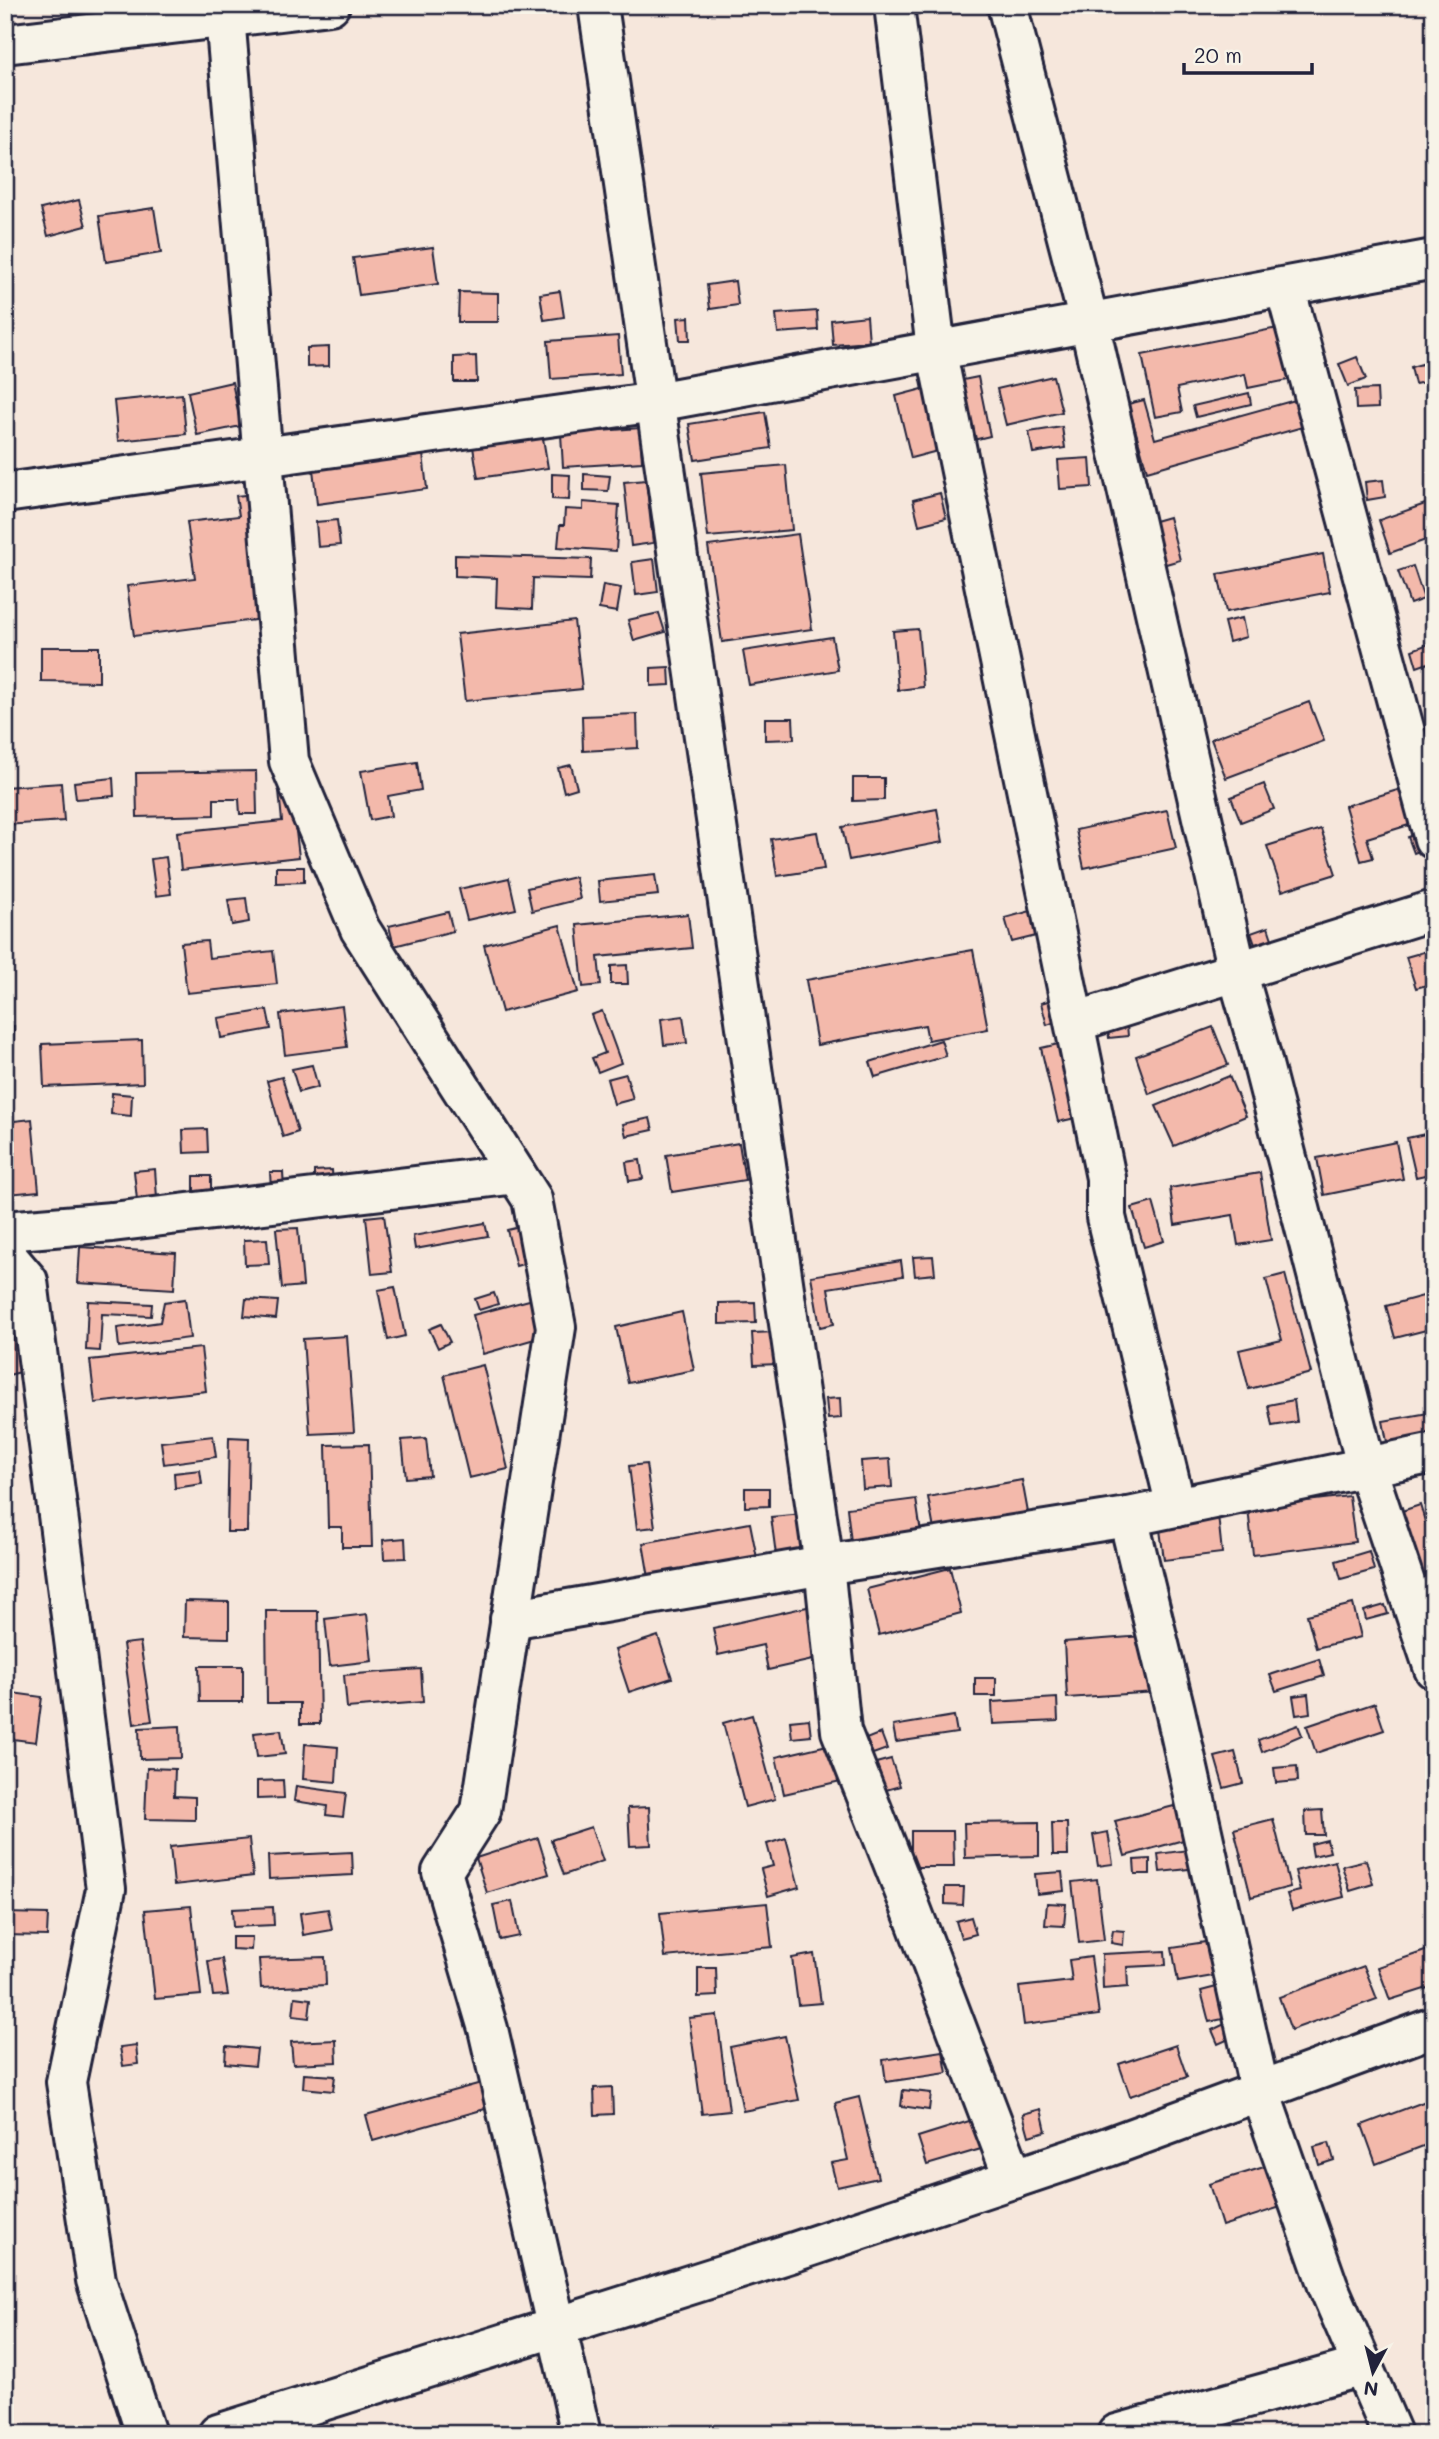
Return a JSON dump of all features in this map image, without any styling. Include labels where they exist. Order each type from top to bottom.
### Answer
[{"type":"street","points":[[5,44],[224,12],[330,5]]},
{"type":"street","points":[[598,5],[824,1565],[841,1731],[1014,2179]]},
{"type":"street","points":[[894,5],[936,349],[1106,1178],[1105,1217],[1176,1507]]},
{"type":"street","points":[[1007,5],[1088,322],[1237,971],[1367,1469],[1434,1669]]},
{"type":"street","points":[[224,12],[289,761],[360,929],[532,1199],[556,1327],[481,1811],[442,1872],[488,2029],[581,2434]]},
{"type":"street","points":[[5,493],[656,402],[1434,259]]},
{"type":"street","points":[[1285,286],[1434,839]]},
{"type":"street","points":[[1074,1022],[1434,910]]},
{"type":"street","points":[[5,1231],[112,1222],[516,1174]]},
{"type":"street","points":[[5,1254],[28,1281],[106,1889],[66,2082],[96,2280],[146,2434]]},
{"type":"street","points":[[510,1619],[824,1565],[1128,1517],[1434,1453]]},
{"type":"street","points":[[1128,1517],[1175,1710],[1260,2092],[1328,2287],[1392,2434]]},
{"type":"street","points":[[218,2434],[794,2252],[1014,2179],[1434,2027]]},
{"type":"street","points":[[1117,2434],[1363,2366]]},
{"type":"building","points":[[79,200],[86,226],[48,236],[41,209]]},
{"type":"building","points":[[154,208],[161,253],[106,262],[99,216]]},
{"type":"building","points":[[433,247],[438,284],[359,295],[353,258]]},
{"type":"building","points":[[735,281],[738,305],[710,309],[707,285]]},
{"type":"building","points":[[560,291],[564,317],[544,320],[540,294]]},
{"type":"building","points":[[459,292],[498,293],[498,322],[458,322]]},
{"type":"building","points":[[817,311],[818,330],[778,333],[776,314]]},
{"type":"building","points":[[867,316],[869,342],[833,345],[831,320]]},
{"type":"building","points":[[689,317],[690,340],[680,340],[678,318]]},
{"type":"building","points":[[1283,327],[1293,379],[1248,388],[1245,374],[1177,388],[1182,412],[1155,417],[1142,355]]},
{"type":"building","points":[[618,336],[621,374],[551,379],[548,341]]},
{"type":"building","points":[[329,347],[329,366],[307,367],[307,348]]},
{"type":"building","points":[[476,356],[477,382],[454,382],[454,357]]},
{"type":"building","points":[[1357,357],[1366,379],[1348,386],[1339,364]]},
{"type":"building","points":[[1429,362],[1434,380],[1415,384],[1411,367]]},
{"type":"building","points":[[1053,376],[1062,412],[1006,425],[997,389]]},
{"type":"building","points":[[978,377],[990,436],[965,442],[953,382]]},
{"type":"building","points":[[232,382],[241,426],[197,435],[188,392]]},
{"type":"building","points":[[930,387],[945,449],[911,458],[896,396]]},
{"type":"building","points":[[1377,389],[1378,408],[1356,409],[1355,390]]},
{"type":"building","points":[[1249,393],[1251,404],[1196,417],[1193,406]]},
{"type":"building","points":[[182,394],[186,434],[118,441],[114,401]]},
{"type":"building","points":[[1306,397],[1313,424],[1147,471],[1128,404],[1144,400],[1155,439]]},
{"type":"building","points":[[765,412],[771,448],[695,460],[689,424]]},
{"type":"building","points":[[1062,427],[1065,448],[1033,453],[1029,432]]},
{"type":"building","points":[[640,428],[642,462],[563,467],[561,434]]},
{"type":"building","points":[[543,438],[548,468],[478,478],[473,447]]},
{"type":"building","points":[[423,454],[427,489],[317,504],[313,469]]},
{"type":"building","points":[[1090,458],[1092,487],[1060,489],[1058,460]]},
{"type":"building","points":[[786,465],[792,530],[708,537],[701,473]]},
{"type":"building","points":[[552,474],[570,475],[569,500],[552,499]]},
{"type":"building","points":[[584,474],[610,476],[608,491],[584,490]]},
{"type":"building","points":[[646,480],[653,543],[631,546],[624,482]]},
{"type":"building","points":[[1383,480],[1385,497],[1367,500],[1365,482]]},
{"type":"building","points":[[940,493],[946,518],[919,525],[913,500]]},
{"type":"building","points":[[254,494],[270,618],[134,636],[127,586],[195,578],[187,522],[239,516],[236,496]]},
{"type":"building","points":[[1434,501],[1434,537],[1390,553],[1379,520]]},
{"type":"building","points":[[583,502],[619,505],[616,551],[558,547],[565,509],[583,510]]},
{"type":"building","points":[[1169,517],[1180,560],[1159,566],[1148,523]]},
{"type":"building","points":[[337,520],[340,545],[318,547],[316,522]]},
{"type":"building","points":[[798,534],[812,629],[722,642],[708,546]]},
{"type":"building","points":[[1323,554],[1330,592],[1226,612],[1218,574]]},
{"type":"building","points":[[455,555],[591,559],[590,580],[533,578],[532,609],[496,607],[497,578],[455,576]]},
{"type":"building","points":[[654,559],[658,592],[636,595],[632,562]]},
{"type":"building","points":[[1413,566],[1424,599],[1410,604],[1398,571]]},
{"type":"building","points":[[603,585],[621,588],[617,612],[599,609]]},
{"type":"building","points":[[659,613],[665,632],[634,641],[628,620]]},
{"type":"building","points":[[1242,618],[1246,637],[1229,642],[1224,622]]},
{"type":"building","points":[[574,621],[582,689],[465,701],[457,634]]},
{"type":"building","points":[[918,629],[923,687],[898,690],[893,631]]},
{"type":"building","points":[[832,637],[838,670],[749,685],[743,651]]},
{"type":"building","points":[[1434,642],[1434,661],[1417,667],[1412,650]]},
{"type":"building","points":[[41,647],[99,647],[99,682],[41,681]]},
{"type":"building","points":[[669,667],[670,685],[651,686],[651,668]]},
{"type":"building","points":[[1309,702],[1324,741],[1226,778],[1211,739]]},
{"type":"building","points":[[637,714],[638,748],[583,751],[582,716]]},
{"type":"building","points":[[765,718],[793,718],[794,739],[765,740]]},
{"type":"building","points":[[417,762],[421,790],[388,796],[391,816],[370,820],[361,771]]},
{"type":"building","points":[[571,765],[577,788],[564,792],[558,768]]},
{"type":"building","points":[[256,771],[257,814],[240,814],[239,799],[214,799],[214,815],[137,817],[136,773]]},
{"type":"building","points":[[113,778],[114,796],[76,799],[74,782]]},
{"type":"building","points":[[853,778],[884,778],[884,800],[853,801]]},
{"type":"building","points":[[290,780],[299,857],[181,870],[177,832],[282,821],[278,781]]},
{"type":"building","points":[[61,783],[64,821],[5,825],[5,787]]},
{"type":"building","points":[[1264,784],[1274,809],[1241,822],[1231,797]]},
{"type":"building","points":[[1414,785],[1425,820],[1367,838],[1373,858],[1361,861],[1345,806]]},
{"type":"building","points":[[937,809],[943,842],[849,860],[842,827]]},
{"type":"building","points":[[1167,810],[1176,848],[1084,868],[1076,830]]},
{"type":"building","points":[[1321,829],[1336,874],[1282,891],[1267,846]]},
{"type":"building","points":[[1425,831],[1430,847],[1414,853],[1408,837]]},
{"type":"building","points":[[817,832],[824,869],[777,876],[771,839]]},
{"type":"building","points":[[166,857],[171,894],[156,896],[151,859]]},
{"type":"building","points":[[276,867],[304,867],[304,882],[276,883]]},
{"type":"building","points":[[655,875],[658,895],[600,901],[598,881]]},
{"type":"building","points":[[575,877],[580,899],[532,911],[527,888]]},
{"type":"building","points":[[509,878],[516,909],[467,920],[459,889]]},
{"type":"building","points":[[246,898],[249,922],[232,925],[228,900]]},
{"type":"building","points":[[1038,909],[1044,934],[1012,942],[1005,918]]},
{"type":"building","points":[[448,912],[453,931],[394,946],[389,926]]},
{"type":"building","points":[[688,914],[692,948],[598,957],[601,985],[583,987],[577,925]]},
{"type":"building","points":[[560,925],[578,992],[502,1012],[484,945]]},
{"type":"building","points":[[1268,927],[1276,951],[1259,956],[1251,933]]},
{"type":"building","points":[[207,941],[209,958],[273,951],[277,984],[187,993],[181,943]]},
{"type":"building","points":[[1434,949],[1434,983],[1416,988],[1406,957]]},
{"type":"building","points":[[973,950],[988,1029],[928,1040],[925,1025],[817,1045],[806,980]]},
{"type":"building","points":[[627,965],[628,984],[611,984],[611,966]]},
{"type":"building","points":[[1058,998],[1064,1019],[1047,1025],[1041,1003]]},
{"type":"building","points":[[342,1006],[347,1047],[285,1055],[280,1014]]},
{"type":"building","points":[[267,1010],[271,1029],[221,1038],[218,1018]]},
{"type":"building","points":[[602,1011],[621,1063],[598,1072],[592,1058],[605,1053],[591,1015]]},
{"type":"building","points":[[1126,1013],[1128,1036],[1109,1038],[1106,1015]]},
{"type":"building","points":[[683,1016],[687,1043],[664,1045],[661,1019]]},
{"type":"building","points":[[5,1026],[14,1026],[13,1055],[5,1055]]},
{"type":"building","points":[[1213,1027],[1228,1065],[1149,1094],[1136,1056]]},
{"type":"building","points":[[142,1040],[143,1083],[44,1087],[42,1044]]},
{"type":"building","points":[[941,1040],[946,1056],[875,1077],[870,1062]]},
{"type":"building","points":[[1067,1042],[1084,1116],[1058,1122],[1041,1048]]},
{"type":"building","points":[[312,1065],[318,1087],[299,1092],[292,1069]]},
{"type":"building","points":[[626,1074],[633,1099],[614,1104],[607,1079]]},
{"type":"building","points":[[1229,1076],[1246,1116],[1174,1146],[1156,1106]]},
{"type":"building","points":[[282,1077],[298,1132],[283,1137],[267,1081]]},
{"type":"building","points":[[112,1093],[132,1095],[131,1116],[111,1114]]},
{"type":"building","points":[[650,1118],[653,1130],[626,1136],[623,1124]]},
{"type":"building","points":[[32,1119],[39,1191],[8,1194],[5,1122]]},
{"type":"building","points":[[207,1129],[208,1152],[184,1153],[183,1130]]},
{"type":"building","points":[[1434,1132],[1434,1173],[1416,1177],[1407,1138]]},
{"type":"building","points":[[1396,1142],[1403,1179],[1324,1195],[1317,1158]]},
{"type":"building","points":[[739,1143],[745,1180],[672,1192],[666,1155]]},
{"type":"building","points":[[640,1160],[643,1179],[629,1181],[626,1162]]},
{"type":"building","points":[[155,1169],[157,1198],[137,1200],[134,1171]]},
{"type":"building","points":[[332,1170],[333,1185],[314,1186],[314,1171]]},
{"type":"building","points":[[270,1172],[283,1172],[284,1190],[271,1190]]},
{"type":"building","points":[[1260,1173],[1271,1240],[1238,1245],[1233,1215],[1175,1225],[1170,1188]]},
{"type":"building","points":[[194,1176],[211,1176],[211,1198],[194,1198]]},
{"type":"building","points":[[1153,1202],[1164,1241],[1144,1247],[1132,1208]]},
{"type":"building","points":[[384,1215],[392,1272],[372,1274],[366,1217]]},
{"type":"building","points":[[485,1223],[488,1236],[415,1249],[413,1236]]},
{"type":"building","points":[[524,1226],[534,1261],[516,1266],[507,1230]]},
{"type":"building","points":[[298,1228],[303,1286],[282,1288],[276,1229]]},
{"type":"building","points":[[267,1239],[269,1264],[245,1265],[244,1240]]},
{"type":"building","points":[[80,1247],[176,1253],[174,1289],[78,1283]]},
{"type":"building","points":[[933,1256],[935,1274],[915,1276],[913,1257]]},
{"type":"building","points":[[901,1261],[903,1276],[828,1288],[834,1324],[820,1327],[811,1276]]},
{"type":"building","points":[[1285,1274],[1311,1373],[1249,1389],[1239,1350],[1282,1340],[1266,1279]]},
{"type":"building","points":[[395,1287],[405,1336],[388,1340],[378,1290]]},
{"type":"building","points":[[494,1293],[498,1304],[479,1310],[475,1299]]},
{"type":"building","points":[[1434,1293],[1434,1328],[1395,1338],[1386,1306]]},
{"type":"building","points":[[185,1299],[190,1338],[119,1347],[117,1328],[160,1322],[164,1302]]},
{"type":"building","points":[[246,1299],[278,1301],[276,1319],[244,1316]]},
{"type":"building","points":[[533,1299],[545,1336],[483,1354],[473,1315]]},
{"type":"building","points":[[88,1301],[152,1304],[151,1316],[102,1314],[100,1351],[86,1350]]},
{"type":"building","points":[[755,1302],[756,1323],[719,1324],[719,1303]]},
{"type":"building","points":[[682,1312],[694,1370],[628,1383],[616,1327]]},
{"type":"building","points":[[441,1324],[450,1342],[438,1348],[429,1329]]},
{"type":"building","points":[[17,1331],[28,1370],[5,1376],[5,1334]]},
{"type":"building","points":[[776,1332],[778,1364],[754,1365],[752,1333]]},
{"type":"building","points":[[347,1336],[354,1432],[310,1434],[303,1339]]},
{"type":"building","points":[[201,1348],[206,1391],[95,1403],[90,1360]]},
{"type":"building","points":[[483,1365],[508,1469],[469,1478],[444,1375]]},
{"type":"building","points":[[840,1398],[841,1418],[828,1419],[826,1399]]},
{"type":"building","points":[[1294,1400],[1297,1422],[1272,1426],[1268,1405]]},
{"type":"building","points":[[1434,1412],[1434,1439],[1388,1447],[1383,1421]]},
{"type":"building","points":[[213,1436],[216,1457],[164,1464],[161,1442]]},
{"type":"building","points":[[229,1437],[249,1438],[247,1532],[227,1532]]},
{"type":"building","points":[[426,1438],[430,1476],[406,1478],[402,1440]]},
{"type":"building","points":[[369,1444],[372,1547],[342,1547],[342,1527],[328,1527],[326,1445]]},
{"type":"building","points":[[890,1459],[892,1487],[863,1489],[861,1461]]},
{"type":"building","points":[[646,1464],[655,1527],[637,1529],[629,1466]]},
{"type":"building","points":[[200,1470],[202,1484],[175,1488],[174,1473]]},
{"type":"building","points":[[1022,1480],[1029,1518],[935,1535],[928,1497]]},
{"type":"building","points":[[745,1488],[769,1488],[769,1506],[745,1507]]},
{"type":"building","points":[[1349,1496],[1355,1542],[1253,1555],[1248,1508]]},
{"type":"building","points":[[916,1499],[921,1533],[851,1542],[847,1508]]},
{"type":"building","points":[[1420,1505],[1434,1550],[1434,1579],[1425,1582],[1402,1511]]},
{"type":"building","points":[[803,1514],[807,1552],[776,1555],[771,1517]]},
{"type":"building","points":[[1218,1515],[1222,1553],[1164,1560],[1159,1522]]},
{"type":"building","points":[[750,1523],[757,1558],[649,1578],[643,1543]]},
{"type":"building","points":[[405,1538],[406,1558],[384,1559],[383,1540]]},
{"type":"building","points":[[1369,1551],[1374,1570],[1341,1579],[1336,1561]]},
{"type":"building","points":[[950,1568],[961,1613],[879,1635],[867,1589]]},
{"type":"building","points":[[185,1601],[229,1602],[229,1638],[184,1637]]},
{"type":"building","points":[[1353,1604],[1361,1637],[1316,1648],[1307,1615]]},
{"type":"building","points":[[816,1605],[826,1657],[768,1670],[763,1645],[718,1655],[713,1628]]},
{"type":"building","points":[[1385,1605],[1388,1614],[1366,1620],[1364,1611]]},
{"type":"building","points":[[266,1611],[318,1611],[320,1724],[300,1724],[300,1703],[267,1703]]},
{"type":"building","points":[[367,1614],[372,1661],[330,1666],[325,1619]]},
{"type":"building","points":[[658,1636],[672,1678],[629,1692],[615,1650]]},
{"type":"building","points":[[1143,1636],[1156,1692],[1067,1698],[1064,1642]]},
{"type":"building","points":[[140,1642],[152,1721],[134,1724],[123,1644]]},
{"type":"building","points":[[1319,1659],[1324,1676],[1276,1691],[1270,1675]]},
{"type":"building","points":[[199,1666],[243,1666],[243,1702],[200,1702]]},
{"type":"building","points":[[421,1669],[423,1702],[347,1708],[344,1675]]},
{"type":"building","points":[[975,1678],[996,1678],[996,1696],[975,1696]]},
{"type":"building","points":[[5,1692],[42,1697],[36,1742],[5,1738]]},
{"type":"building","points":[[1308,1694],[1310,1713],[1296,1715],[1293,1696]]},
{"type":"building","points":[[1057,1698],[1058,1721],[993,1724],[992,1702]]},
{"type":"building","points":[[1375,1703],[1384,1730],[1316,1753],[1307,1726]]},
{"type":"building","points":[[752,1715],[775,1799],[745,1807],[723,1723]]},
{"type":"building","points":[[954,1716],[957,1733],[896,1742],[893,1726]]},
{"type":"building","points":[[809,1719],[811,1736],[792,1738],[790,1721]]},
{"type":"building","points":[[1298,1725],[1302,1735],[1262,1752],[1258,1740]]},
{"type":"building","points":[[180,1726],[181,1758],[140,1759],[139,1728]]},
{"type":"building","points":[[281,1730],[285,1754],[257,1757],[254,1733]]},
{"type":"building","points":[[881,1733],[887,1749],[873,1754],[866,1739]]},
{"type":"building","points":[[836,1743],[845,1780],[784,1794],[776,1757]]},
{"type":"building","points":[[305,1744],[338,1747],[336,1782],[303,1779]]},
{"type":"building","points":[[1235,1752],[1243,1783],[1224,1788],[1215,1757]]},
{"type":"building","points":[[891,1759],[900,1786],[886,1790],[876,1763]]},
{"type":"building","points":[[1297,1766],[1298,1781],[1276,1783],[1274,1768]]},
{"type":"building","points":[[147,1768],[175,1769],[174,1796],[195,1797],[195,1820],[145,1819]]},
{"type":"building","points":[[283,1780],[284,1798],[257,1799],[257,1781]]},
{"type":"building","points":[[296,1786],[346,1793],[343,1817],[326,1815],[327,1806],[294,1801]]},
{"type":"building","points":[[1178,1805],[1187,1839],[1125,1856],[1115,1821]]},
{"type":"building","points":[[649,1807],[651,1845],[630,1846],[628,1808]]},
{"type":"building","points":[[1322,1810],[1324,1835],[1306,1835],[1305,1811]]},
{"type":"building","points":[[1273,1819],[1290,1887],[1251,1897],[1234,1829]]},
{"type":"building","points":[[1039,1822],[1039,1856],[965,1858],[964,1823]]},
{"type":"building","points":[[1052,1823],[1067,1823],[1068,1855],[1053,1855]]},
{"type":"building","points":[[591,1827],[603,1861],[564,1875],[551,1840]]},
{"type":"building","points":[[911,1831],[953,1831],[954,1867],[911,1867]]},
{"type":"building","points":[[1108,1832],[1113,1864],[1098,1866],[1093,1835]]},
{"type":"building","points":[[538,1838],[549,1874],[487,1893],[476,1858]]},
{"type":"building","points":[[786,1838],[799,1887],[768,1896],[761,1869],[773,1866],[767,1844]]},
{"type":"building","points":[[249,1839],[253,1876],[174,1885],[170,1847]]},
{"type":"building","points":[[1327,1840],[1330,1852],[1313,1856],[1311,1844]]},
{"type":"building","points":[[1195,1849],[1198,1868],[1160,1872],[1158,1854]]},
{"type":"building","points":[[352,1852],[353,1875],[269,1879],[268,1856]]},
{"type":"building","points":[[1150,1859],[1150,1874],[1135,1874],[1134,1860]]},
{"type":"building","points":[[1366,1860],[1373,1884],[1350,1891],[1342,1866]]},
{"type":"building","points":[[1335,1861],[1344,1897],[1292,1910],[1287,1894],[1300,1891],[1295,1871]]},
{"type":"building","points":[[1062,1872],[1064,1891],[1037,1894],[1035,1874]]},
{"type":"building","points":[[1097,1879],[1104,1940],[1079,1943],[1072,1882]]},
{"type":"building","points":[[945,1887],[964,1887],[963,1905],[945,1904]]},
{"type":"building","points":[[512,1901],[519,1936],[500,1940],[493,1905]]},
{"type":"building","points":[[767,1903],[772,1947],[665,1957],[660,1913]]},
{"type":"building","points":[[1047,1903],[1066,1904],[1064,1926],[1045,1925]]},
{"type":"building","points":[[191,1906],[201,1995],[155,1999],[145,1910]]},
{"type":"building","points":[[273,1907],[274,1925],[233,1927],[232,1909]]},
{"type":"building","points":[[328,1909],[332,1930],[303,1935],[300,1913]]},
{"type":"building","points":[[5,1913],[48,1914],[47,1936],[5,1935]]},
{"type":"building","points":[[971,1917],[976,1934],[961,1938],[956,1921]]},
{"type":"building","points":[[1113,1930],[1124,1931],[1123,1945],[1111,1943]]},
{"type":"building","points":[[232,1937],[252,1937],[251,1950],[232,1949]]},
{"type":"building","points":[[1219,1940],[1225,1974],[1178,1982],[1172,1947]]},
{"type":"building","points":[[1434,1948],[1434,1986],[1390,2000],[1378,1967]]},
{"type":"building","points":[[1165,1951],[1166,1965],[1127,1967],[1128,1987],[1103,1989],[1102,1954]]},
{"type":"building","points":[[814,1954],[821,2003],[798,2005],[792,1958]]},
{"type":"building","points":[[325,1957],[326,1985],[261,1988],[259,1959]]},
{"type":"building","points":[[1091,1957],[1099,2015],[1024,2025],[1019,1987],[1072,1981],[1069,1960]]},
{"type":"building","points":[[222,1959],[228,1995],[213,1996],[208,1961]]},
{"type":"building","points":[[1364,1966],[1377,1999],[1291,2030],[1279,1997]]},
{"type":"building","points":[[698,1968],[716,1968],[717,1996],[698,1997]]},
{"type":"building","points":[[1228,1984],[1236,2016],[1209,2022],[1201,1991]]},
{"type":"building","points":[[295,1997],[311,1999],[309,2018],[293,2016]]},
{"type":"building","points":[[717,2015],[729,2111],[702,2114],[689,2018]]},
{"type":"building","points":[[1231,2021],[1238,2035],[1218,2044],[1212,2030]]},
{"type":"building","points":[[785,2036],[799,2100],[743,2111],[730,2047]]},
{"type":"building","points":[[336,2040],[337,2062],[293,2064],[291,2042]]},
{"type":"building","points":[[136,2045],[138,2064],[123,2066],[120,2047]]},
{"type":"building","points":[[1176,2045],[1187,2077],[1130,2096],[1119,2064]]},
{"type":"building","points":[[226,2046],[257,2049],[255,2066],[225,2063]]},
{"type":"building","points":[[943,2051],[947,2073],[886,2082],[883,2060]]},
{"type":"building","points":[[304,2074],[335,2076],[333,2091],[303,2088]]},
{"type":"building","points":[[492,2080],[499,2105],[373,2141],[366,2115]]},
{"type":"building","points":[[612,2087],[613,2114],[595,2115],[594,2088]]},
{"type":"building","points":[[903,2090],[931,2093],[929,2110],[901,2106]]},
{"type":"building","points":[[859,2097],[878,2178],[837,2187],[831,2163],[848,2160],[835,2103]]},
{"type":"building","points":[[1431,2099],[1434,2106],[1434,2142],[1376,2164],[1362,2125]]},
{"type":"building","points":[[1041,2109],[1046,2131],[1029,2136],[1023,2114]]},
{"type":"building","points":[[982,2117],[991,2146],[927,2165],[918,2137]]},
{"type":"building","points":[[1329,2143],[1334,2160],[1319,2165],[1314,2147]]},
{"type":"building","points":[[1277,2163],[1290,2204],[1222,2226],[1209,2184]]}]
